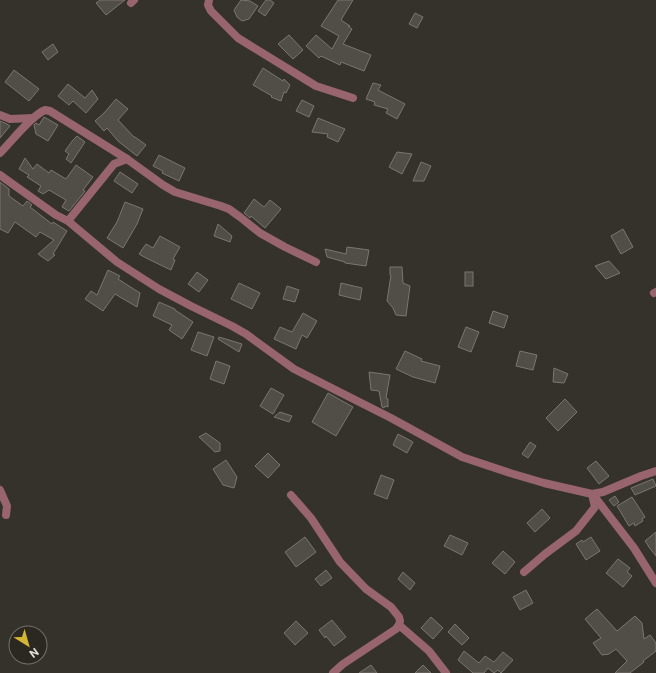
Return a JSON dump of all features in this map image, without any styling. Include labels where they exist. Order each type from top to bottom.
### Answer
[{"type":"street","points":[[209,0],[208,5],[211,11],[238,38],[316,86],[353,98]]},
{"type":"street","points":[[0,153],[32,118],[41,111],[50,111],[127,159],[175,192],[229,209],[260,233],[316,262]]},
{"type":"street","points":[[0,115],[10,119],[32,118]]},
{"type":"street","points":[[68,221],[114,164],[127,159]]},
{"type":"street","points":[[0,175],[56,215],[68,221],[117,262],[159,289],[246,334],[294,369],[391,418],[462,457],[537,481],[592,494],[603,492],[656,471]]},
{"type":"street","points":[[0,490],[7,506],[6,515]]},
{"type":"street","points":[[524,572],[576,531],[594,507],[592,494]]},
{"type":"street","points":[[592,494],[634,548],[656,583]]},
{"type":"street","points":[[291,495],[311,518],[340,562],[366,589],[392,607],[400,621],[399,626],[343,664],[333,673]]},
{"type":"street","points":[[399,626],[422,644],[446,673]]},
{"type":"building","points":[[100,0],[125,0],[106,15],[96,3]]},
{"type":"building","points":[[241,0],[250,1],[258,6],[249,19],[242,21],[237,17],[234,10]]},
{"type":"building","points":[[266,0],[270,0],[274,3],[265,16],[258,11]]},
{"type":"building","points":[[338,0],[353,0],[341,20],[352,29],[343,44],[371,55],[364,71],[341,62],[340,65],[321,56],[319,58],[306,46],[316,35],[332,49],[339,36],[321,26]]},
{"type":"building","points":[[415,13],[423,17],[417,28],[409,24]]},
{"type":"building","points":[[289,35],[303,50],[293,59],[278,44]]},
{"type":"building","points":[[53,44],[58,52],[48,60],[42,52]]},
{"type":"building","points":[[263,68],[283,81],[284,79],[290,85],[286,93],[284,92],[281,101],[271,97],[272,96],[253,85]]},
{"type":"building","points":[[14,70],[39,89],[29,101],[5,82]]},
{"type":"building","points":[[373,83],[381,85],[378,90],[405,104],[397,119],[386,113],[388,109],[374,105],[375,102],[366,99]]},
{"type":"building","points":[[68,84],[85,98],[92,90],[98,99],[86,113],[73,101],[69,105],[58,96]]},
{"type":"building","points":[[116,99],[128,109],[118,120],[134,137],[146,145],[137,156],[118,141],[107,128],[104,131],[95,121]]},
{"type":"building","points":[[302,100],[314,106],[309,117],[296,111]]},
{"type":"building","points":[[44,117],[58,125],[48,141],[36,134],[34,125],[36,123],[39,125]]},
{"type":"building","points":[[318,118],[345,129],[338,142],[327,137],[328,134],[312,132]]},
{"type":"building","points":[[0,121],[10,126],[0,138]]},
{"type":"building","points":[[77,136],[85,142],[71,163],[66,159],[69,154],[65,151]]},
{"type":"building","points":[[397,152],[412,154],[402,174],[389,167]]},
{"type":"building","points":[[159,155],[185,168],[179,181],[162,173],[163,171],[153,166]]},
{"type":"building","points":[[25,158],[33,169],[37,164],[49,173],[51,170],[66,179],[76,165],[93,177],[83,190],[85,191],[69,211],[62,207],[66,200],[49,190],[43,194],[38,191],[41,186],[27,177],[29,175],[19,169]]},
{"type":"building","points":[[421,162],[431,166],[424,181],[413,181]]},
{"type":"building","points":[[120,172],[138,184],[132,193],[114,181]]},
{"type":"building","points":[[0,182],[9,189],[9,196],[23,206],[27,201],[32,205],[30,207],[52,224],[53,222],[67,231],[53,254],[55,255],[48,261],[38,254],[54,240],[40,232],[36,237],[15,222],[8,233],[0,229]]},
{"type":"building","points":[[254,199],[264,207],[270,200],[281,209],[265,228],[251,216],[250,218],[244,213]]},
{"type":"building","points":[[125,202],[143,209],[137,224],[123,248],[107,238],[117,222]]},
{"type":"building","points":[[218,224],[232,236],[230,242],[214,236]]},
{"type":"building","points":[[623,229],[633,247],[621,254],[611,236]]},
{"type":"building","points":[[160,236],[180,247],[173,259],[175,260],[171,270],[139,254],[146,244],[153,248]]},
{"type":"building","points":[[347,247],[369,250],[366,266],[345,263],[327,257],[325,249],[346,254]]},
{"type":"building","points":[[609,261],[620,273],[606,279],[595,266]]},
{"type":"building","points":[[390,267],[402,267],[403,283],[410,286],[406,316],[396,315],[393,308],[387,301],[391,275]]},
{"type":"building","points":[[108,270],[120,276],[118,279],[140,293],[137,307],[115,294],[103,311],[85,299],[91,291],[97,295]]},
{"type":"building","points":[[197,272],[208,280],[199,292],[188,284]]},
{"type":"building","points":[[465,272],[473,272],[473,286],[465,286]]},
{"type":"building","points":[[239,283],[260,293],[252,309],[231,299]]},
{"type":"building","points":[[341,283],[362,288],[360,300],[339,295]]},
{"type":"building","points":[[287,286],[299,290],[295,302],[283,299]]},
{"type":"building","points":[[159,302],[175,309],[193,322],[182,339],[169,330],[172,325],[153,316]]},
{"type":"building","points":[[493,311],[508,316],[504,328],[489,323]]},
{"type":"building","points":[[303,313],[317,321],[307,338],[302,335],[296,349],[274,339],[280,327],[292,332]]},
{"type":"building","points":[[466,327],[479,332],[471,352],[458,347]]},
{"type":"building","points":[[198,332],[214,337],[207,356],[191,350]]},
{"type":"building","points":[[219,337],[242,344],[239,352],[218,339]]},
{"type":"building","points":[[405,351],[422,359],[421,361],[440,366],[435,383],[413,377],[396,369]]},
{"type":"building","points":[[520,351],[537,355],[533,370],[516,366]]},
{"type":"building","points":[[216,361],[230,366],[224,384],[210,379]]},
{"type":"building","points":[[554,368],[568,374],[564,383],[553,382]]},
{"type":"building","points":[[369,372],[390,375],[386,398],[388,399],[388,407],[382,407],[379,391],[371,390]]},
{"type":"building","points":[[271,388],[284,395],[273,414],[260,406]]},
{"type":"building","points":[[328,393],[353,407],[336,436],[312,422]]},
{"type":"building","points":[[565,399],[577,412],[558,431],[546,418]]},
{"type":"building","points":[[280,412],[292,416],[289,422],[274,417]]},
{"type":"building","points":[[206,433],[220,443],[220,451],[215,452],[199,437]]},
{"type":"building","points":[[398,434],[413,442],[407,453],[393,445]]},
{"type":"building","points":[[530,442],[536,446],[528,458],[522,454]]},
{"type":"building","points":[[268,453],[280,465],[268,478],[255,466]]},
{"type":"building","points":[[226,460],[237,477],[234,488],[223,485],[213,469]]},
{"type":"building","points":[[596,461],[609,476],[599,484],[587,468]]},
{"type":"building","points":[[381,475],[394,480],[387,499],[374,494]]},
{"type":"building","points":[[653,479],[656,486],[635,495],[631,488]]},
{"type":"building","points":[[615,496],[619,502],[614,506],[609,500]]},
{"type":"building","points":[[632,497],[645,517],[642,519],[643,521],[635,526],[634,523],[629,526],[617,506]]},
{"type":"building","points":[[542,509],[550,518],[535,532],[527,523]]},
{"type":"building","points":[[656,532],[656,556],[645,541]]},
{"type":"building","points":[[450,535],[468,543],[462,555],[444,546]]},
{"type":"building","points":[[305,537],[316,552],[296,567],[285,552]]},
{"type":"building","points":[[591,537],[600,551],[586,560],[576,544]]},
{"type":"building","points":[[503,551],[515,562],[505,574],[492,563]]},
{"type":"building","points":[[618,559],[630,568],[627,572],[632,576],[623,587],[606,573]]},
{"type":"building","points":[[326,570],[332,578],[321,586],[315,579]]},
{"type":"building","points":[[403,572],[415,583],[410,590],[398,579]]},
{"type":"building","points":[[526,590],[533,603],[520,610],[513,597]]},
{"type":"building","points":[[597,609],[617,631],[635,616],[642,623],[644,639],[650,635],[656,643],[656,651],[630,673],[615,673],[627,661],[616,649],[609,654],[602,655],[593,643],[601,638],[585,619]]},
{"type":"building","points":[[431,617],[443,628],[433,639],[421,628]]},
{"type":"building","points":[[332,620],[346,637],[334,646],[319,630]]},
{"type":"building","points":[[296,621],[308,633],[295,645],[284,633]]},
{"type":"building","points":[[455,624],[469,638],[462,645],[448,632]]},
{"type":"building","points":[[464,651],[479,663],[485,656],[494,662],[503,652],[513,660],[501,673],[498,670],[494,673],[488,668],[484,673],[473,673],[458,660]]},
{"type":"building","points":[[371,665],[377,673],[359,673]]},
{"type":"building","points":[[423,665],[431,673],[415,673]]}]
